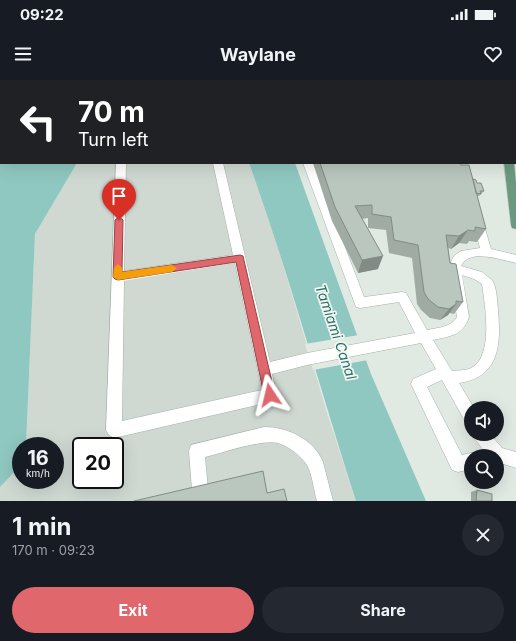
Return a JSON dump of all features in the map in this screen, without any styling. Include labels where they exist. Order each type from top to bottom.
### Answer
[{"type":"main road","points":[[509,164],[516,226]]},
{"type":"lane","points":[[121,164],[114,430],[270,395],[218,164]]},
{"type":"lane","points":[[308,164],[360,303],[402,297],[423,337],[448,375],[464,405]]},
{"type":"lane","points":[[475,208],[486,252]]},
{"type":"lane","points":[[265,370],[307,358],[423,337],[454,329],[461,323],[463,309],[456,269],[458,259],[465,254],[486,252],[516,259]]},
{"type":"lane","points":[[118,277],[240,258]]},
{"type":"lane","points":[[456,269],[482,277],[486,279],[488,283],[493,341],[491,353],[482,368],[476,373],[448,375],[418,384],[458,464],[464,463]]},
{"type":"lane","points":[[200,490],[197,451],[264,435],[277,435],[289,439],[305,450],[315,462],[325,501]]},
{"type":"lane","points":[[504,457],[516,460]]},
{"type":"shaded area","points":[[76,164],[249,164],[270,221],[327,413],[356,501],[0,501],[0,487],[12,474],[12,489],[64,489],[64,437],[26,437],[35,234]]},
{"type":"water","points":[[0,164],[76,164],[35,234],[26,437],[12,437],[12,474],[0,487]]},
{"type":"water","name":"Tamiami Canal","points":[[249,164],[295,164],[371,374],[426,501],[356,501],[264,205]]},
{"type":"pier","points":[[359,335],[368,360],[313,370],[305,344]]},
{"type":"building","points":[[320,164],[469,165],[486,229],[475,227],[475,231],[468,230],[459,236],[446,235],[450,263],[456,264],[463,302],[456,301],[456,304],[449,309],[438,307],[428,299],[424,292],[418,245],[394,240],[391,217],[372,214],[372,205],[355,206],[383,256],[362,260],[335,207]]},
{"type":"building","points":[[473,179],[476,180],[477,183],[481,183],[484,191],[480,191],[481,194],[476,193]]},
{"type":"building","points":[[263,471],[267,493],[284,489],[287,501],[134,501]]},
{"type":"building","points":[[477,490],[492,494],[492,501],[476,501]]},
{"type":"slow traffic","points":[[118,268],[118,277],[172,268]]},
{"type":"route","points":[[119,220],[118,277],[240,258],[270,395]]}]
